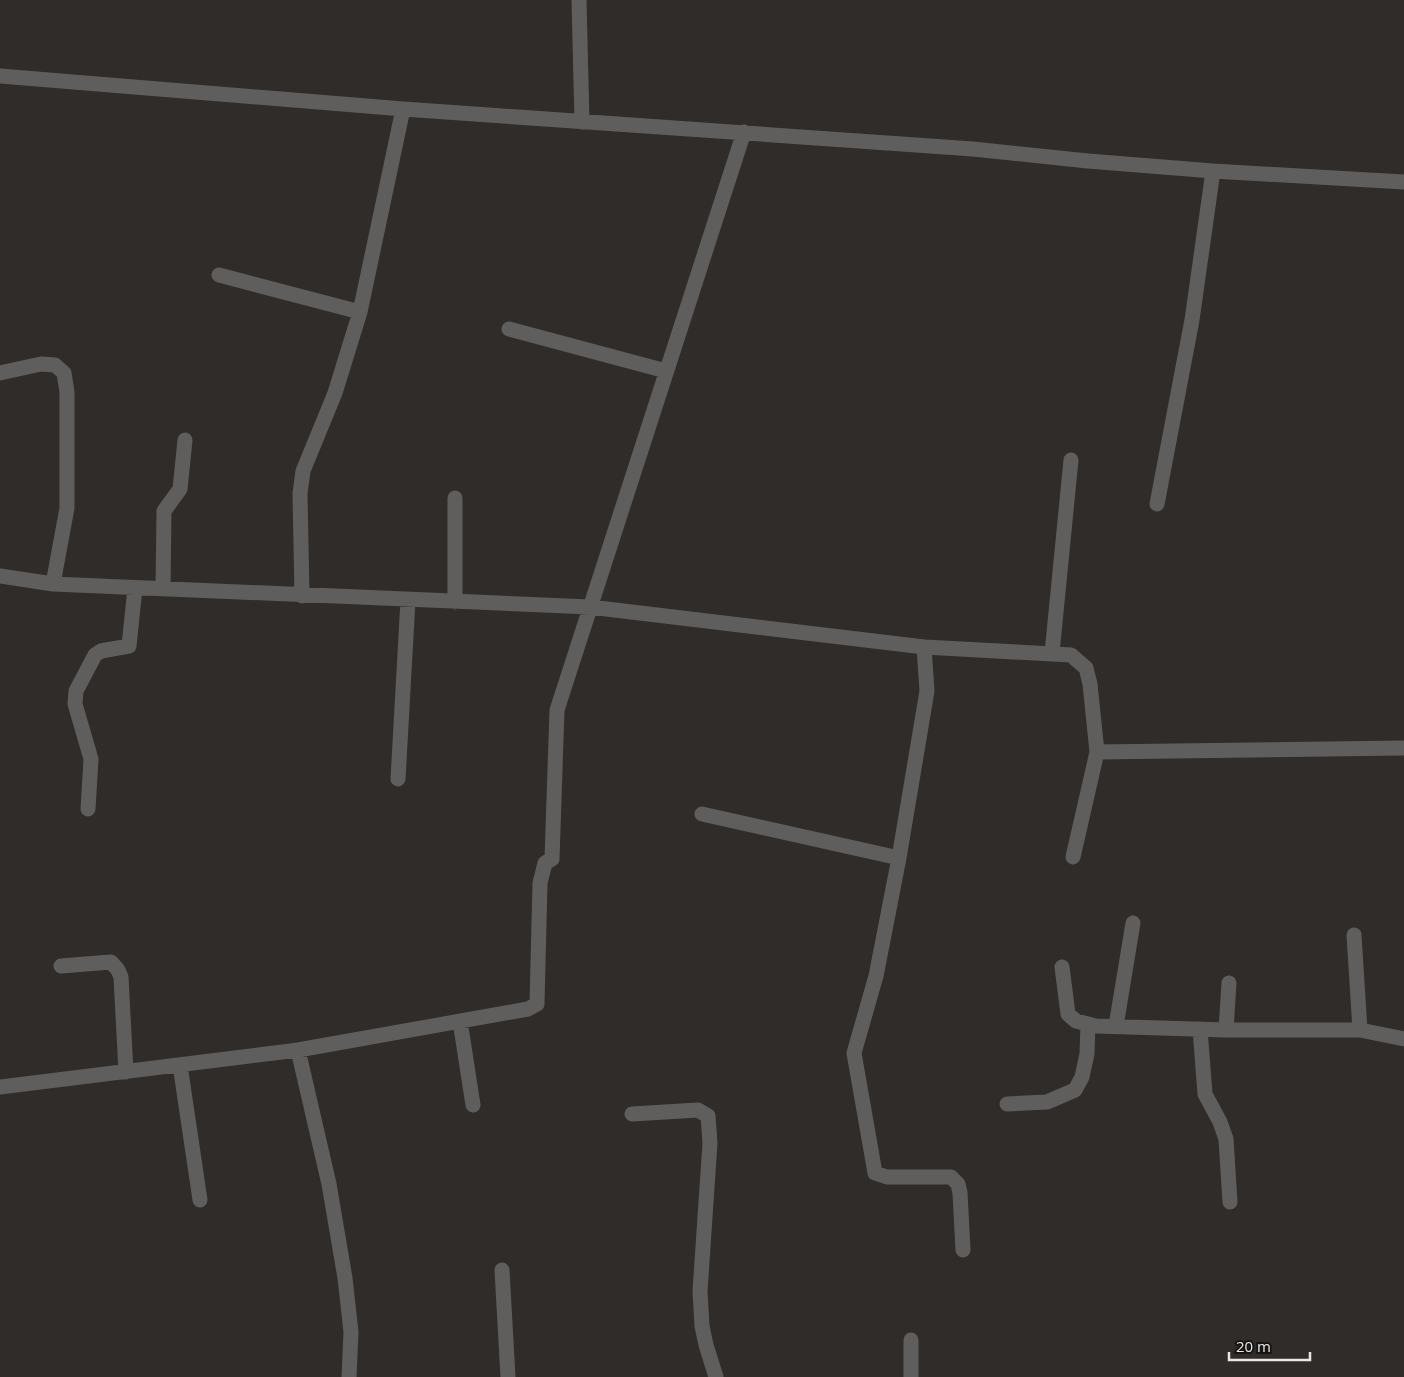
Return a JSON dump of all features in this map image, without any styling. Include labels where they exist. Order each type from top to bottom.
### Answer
[{"type":"street","points":[[579,0],[582,119]]},
{"type":"street","points":[[0,76],[403,109],[582,119],[973,149],[1213,171],[1404,182]]},
{"type":"street","points":[[302,596],[300,493],[303,471],[335,393],[360,312],[403,109]]},
{"type":"street","points":[[0,1087],[298,1050],[528,1009],[537,1004],[540,883],[545,863],[552,859],[557,710],[744,132]]},
{"type":"street","points":[[1157,504],[1192,320],[1213,171]]},
{"type":"street","points":[[219,275],[360,312]]},
{"type":"street","points":[[509,329],[666,371]]},
{"type":"street","points":[[0,373],[41,364],[55,365],[64,373],[67,392],[66,508],[53,584]]},
{"type":"street","points":[[162,589],[164,511],[180,488],[185,440]]},
{"type":"street","points":[[1052,653],[1071,460]]},
{"type":"street","points":[[455,498],[455,602]]},
{"type":"street","points":[[0,576],[53,584],[590,607],[924,647],[1071,654],[1086,668],[1090,684],[1096,752],[1073,857]]},
{"type":"street","points":[[88,809],[91,758],[75,704],[76,691],[95,655],[101,651],[129,646],[135,588]]},
{"type":"street","points":[[398,779],[408,600]]},
{"type":"street","points":[[924,647],[927,691],[899,858],[876,976],[854,1053],[874,1173],[887,1177],[951,1178],[958,1184],[960,1193],[964,1250]]},
{"type":"street","points":[[1096,752],[1404,748]]},
{"type":"street","points":[[702,814],[899,858]]},
{"type":"street","points":[[1116,1026],[1133,923]]},
{"type":"street","points":[[1354,935],[1360,1030]]},
{"type":"street","points":[[61,966],[111,962],[118,970],[121,977],[126,1072]]},
{"type":"street","points":[[1062,967],[1068,1014],[1076,1021],[1096,1026],[1226,1030],[1360,1030],[1404,1038]]},
{"type":"street","points":[[1226,1030],[1228,983]]},
{"type":"street","points":[[460,1021],[473,1104]]},
{"type":"street","points":[[1007,1104],[1048,1102],[1075,1090],[1082,1077],[1087,1054],[1088,1024]]},
{"type":"street","points":[[1200,1029],[1205,1094],[1226,1138],[1230,1202]]},
{"type":"street","points":[[298,1050],[328,1184],[345,1278],[351,1332],[349,1377]]},
{"type":"street","points":[[180,1065],[200,1200]]},
{"type":"street","points":[[632,1114],[698,1110],[708,1116],[710,1143],[700,1291],[702,1326],[716,1377]]},
{"type":"street","points":[[502,1270],[508,1377]]},
{"type":"street","points":[[911,1340],[911,1377]]}]
